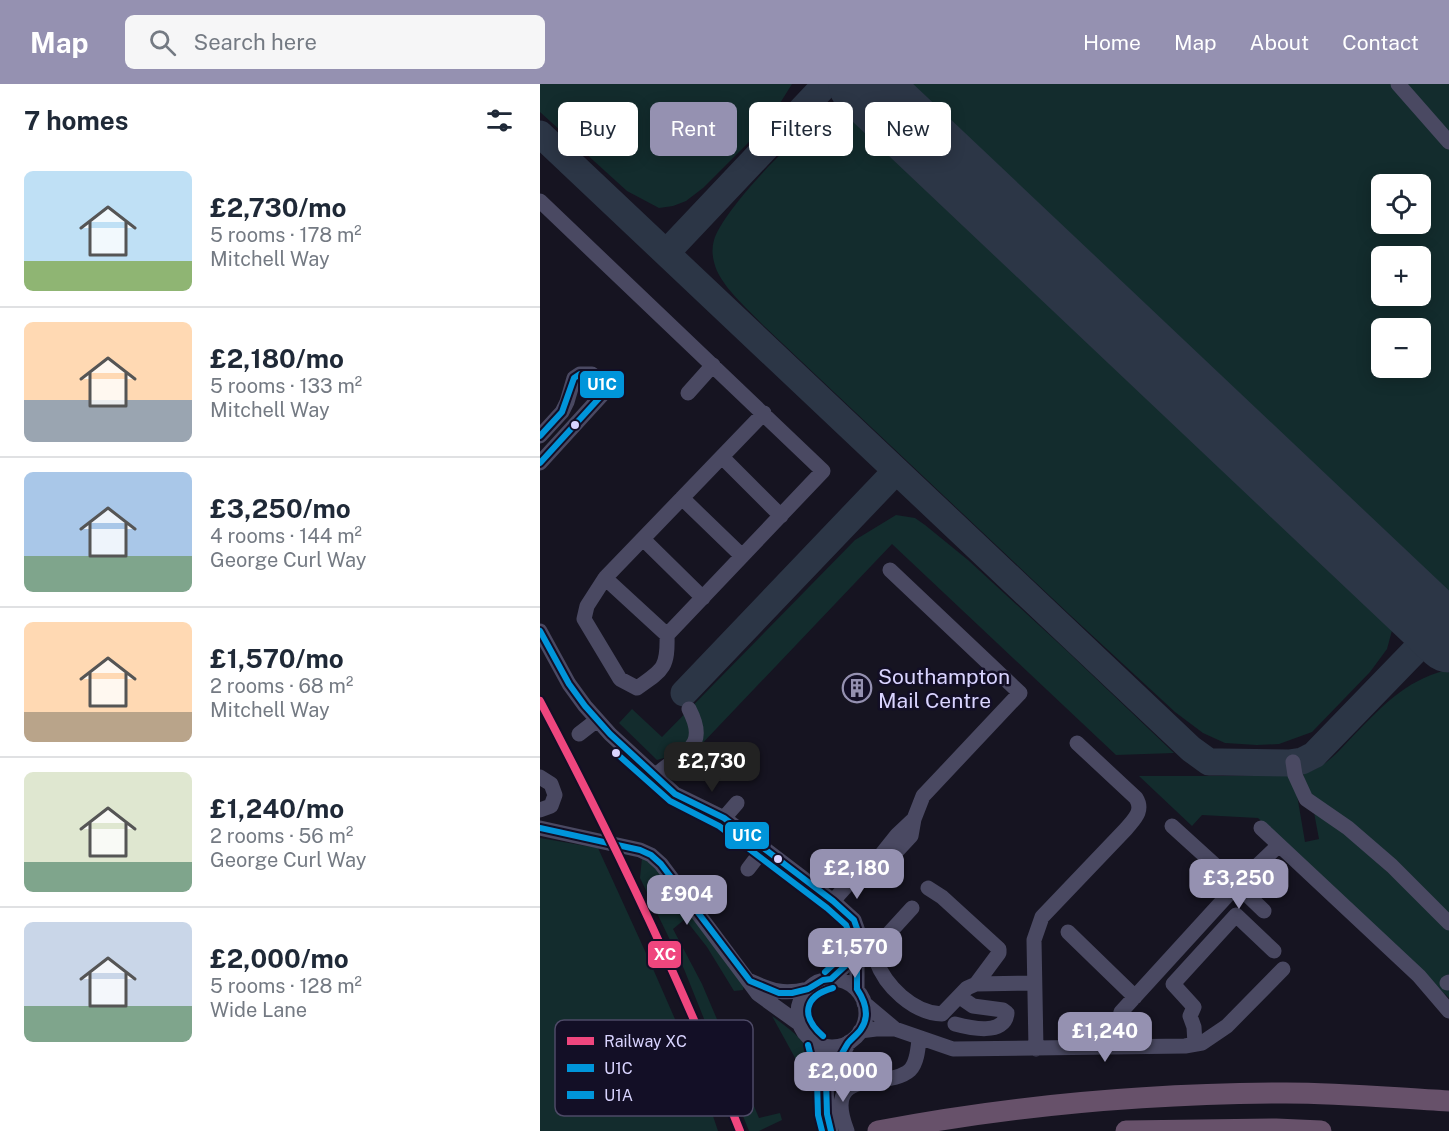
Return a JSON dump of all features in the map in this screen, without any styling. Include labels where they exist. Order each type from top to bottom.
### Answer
[{"type":"highway","points":[[878,1131],[950,1117],[1132,1097],[1279,1093],[1449,1101]]},
{"type":"highway","points":[[928,1131],[1007,1112]]},
{"type":"highway","points":[[1126,1131],[1276,1129],[1321,1131]]},
{"type":"street","points":[[1398,84],[1449,142]]},
{"type":"street","points":[[540,201],[823,471],[667,635]]},
{"type":"street","points":[[688,393],[713,365]]},
{"type":"street","points":[[540,436],[562,412],[571,385],[580,374],[592,374],[602,383],[602,395],[540,464]]},
{"type":"street","points":[[605,578],[667,635],[668,656],[658,674],[637,688],[620,679],[584,619],[587,606],[605,578],[764,413]]},
{"type":"street","points":[[722,457],[781,516]]},
{"type":"street","points":[[682,498],[742,556]]},
{"type":"street","points":[[643,539],[703,598]]},
{"type":"street","points":[[833,901],[850,882],[877,860],[897,851],[911,836],[914,819],[923,796],[1020,693],[890,570]]},
{"type":"street","points":[[540,631],[569,684],[597,720],[655,776],[675,794],[724,818],[833,901],[854,920],[859,929],[857,956],[861,996],[866,1016],[860,1031],[849,1042],[835,1069],[826,1080]]},
{"type":"street","points":[[655,776],[665,766],[686,754],[694,746],[697,739],[696,726],[689,709]]},
{"type":"street","points":[[579,734],[597,720]]},
{"type":"street","points":[[1036,1048],[1034,940],[1042,917],[1126,829],[1138,815],[1140,809],[1136,798],[1077,743]]},
{"type":"street","points":[[1293,762],[1295,775],[1306,799],[1348,828],[1392,866],[1449,923]]},
{"type":"street","points":[[540,777],[551,784],[555,795],[551,806],[540,810]]},
{"type":"street","points":[[724,818],[737,803]]},
{"type":"street","points":[[1172,826],[1264,911]]},
{"type":"street","points":[[540,828],[640,850],[651,855],[661,864],[758,994],[801,1024]]},
{"type":"street","points":[[1262,828],[1419,976],[1449,1011]]},
{"type":"street","points":[[1120,1046],[1117,1028],[1121,1012],[1237,885],[1279,845]]},
{"type":"street","points":[[748,869],[764,848]]},
{"type":"street","points":[[928,888],[942,897],[999,949],[999,953],[976,984]]},
{"type":"street","points":[[912,908],[881,942],[876,960],[891,985],[905,1000],[922,1010],[942,1014],[968,988],[976,984],[1034,983]]},
{"type":"street","points":[[1195,1044],[1194,1028],[1190,1016],[1194,1008],[1173,984],[1236,915],[1274,951]]},
{"type":"street","points":[[1208,917],[1222,928]]},
{"type":"street","points":[[1068,932],[1135,997]]},
{"type":"street","points":[[831,979],[857,956]]},
{"type":"street","points":[[750,981],[780,993],[792,993],[808,989],[823,980],[841,980],[895,1029],[919,1039],[953,1049],[1036,1048],[1202,1043],[1227,1026],[1283,969]]},
{"type":"street","points":[[808,989],[799,1006],[804,1032],[817,1043],[827,1046],[838,1046],[849,1042]]},
{"type":"street","points":[[955,1023],[974,1028],[996,1028],[1006,1018],[1003,1010],[973,1006],[960,996]]},
{"type":"street","points":[[860,1031],[895,1029]]},
{"type":"street","points":[[847,1131],[841,1109],[842,1099],[848,1090],[858,1083],[899,1076],[910,1070],[916,1059],[919,1039]]},
{"type":"street","points":[[817,1043],[826,1080],[827,1114],[831,1131]]},
{"type":"green space","points":[[540,84],[792,84],[781,102],[749,102],[749,142],[737,154],[737,102],[650,102],[650,156],[735,156],[703,188],[686,201],[659,208],[627,191],[588,156],[638,156],[638,102],[558,102],[558,128],[540,112]]},
{"type":"green space","points":[[904,84],[1394,84],[1449,148],[1449,600],[951,128],[951,102],[923,102]]},
{"type":"green space","points":[[1403,84],[1449,84],[1449,136]]},
{"type":"green space","points":[[853,113],[865,124],[865,156],[899,156],[1394,623],[1387,649],[1370,672],[1312,732],[1279,744],[1225,743],[1203,733],[1175,712],[764,326],[728,288],[717,271],[713,259],[714,240],[730,211],[779,156],[853,156]]},
{"type":"green space","points":[[896,515],[915,518],[968,560],[1174,753],[1116,755],[892,544],[678,769],[671,756],[657,760],[619,723],[632,709],[662,737],[855,540]]},
{"type":"green space","points":[[1446,670],[1449,673],[1449,917],[1309,796],[1303,774],[1331,759],[1384,705],[1406,688]]},
{"type":"green space","points":[[1139,776],[1288,776],[1295,783],[1305,842],[1319,839],[1313,807],[1449,927],[1449,974],[1441,979],[1449,990],[1449,998],[1258,818],[1202,815],[1192,826]]},
{"type":"green space","points":[[540,838],[598,848],[675,1020],[555,1020],[555,1116],[713,1116],[718,1131],[540,1131]]},
{"type":"green space","points":[[642,858],[654,864],[744,984],[743,990],[734,991],[707,947],[685,919],[673,929],[702,984],[717,1020],[704,1020],[684,969],[640,878]]},
{"type":"green space","points":[[772,1016],[794,1033],[807,1048],[813,1064],[812,1073],[805,1076]]},
{"type":"green space","points":[[753,1104],[759,1118],[780,1113],[782,1120],[759,1131],[749,1131],[743,1116],[753,1116]]},
{"type":"taxiway","points":[[666,253],[826,84]]},
{"type":"taxiway","points":[[540,134],[1191,749],[1209,762],[1289,763],[1302,761],[1314,755],[1438,627]]},
{"type":"taxiway","points":[[684,693],[896,471]]},
{"type":"runway","points":[[863,84],[1449,638]]},
{"type":"rail line","name":"XC","points":[[540,701],[646,913],[695,1020]]},
{"type":"rail line","name":"XC","points":[[734,1116],[740,1131]]},
{"type":"transit line","name":"U1C","points":[[540,436],[562,412],[574,378],[580,374],[592,374],[602,383],[602,395],[540,463]]},
{"type":"transit line","name":"U1C","points":[[540,631],[569,684],[585,706],[610,734],[675,794],[724,818],[833,901],[854,920],[860,937],[857,955],[857,989]]},
{"type":"transit line","name":"U1A","points":[[616,753],[670,801],[719,826],[846,925],[851,938],[849,950],[825,972]]},
{"type":"transit line","name":"U1C","points":[[540,828],[640,850],[651,855],[661,864],[750,981],[779,993],[808,989],[823,980],[831,979],[857,955]]},
{"type":"transit line","name":"U1A","points":[[823,1036],[811,1021],[808,1008],[816,996],[833,988]]},
{"type":"transit line","name":"U1C","points":[[831,1131],[827,1114],[826,1080],[848,1043],[864,1024],[866,1014],[857,989]]},
{"type":"transit line","name":"U1A","points":[[808,1045],[817,1081],[818,1115],[822,1131]]},
{"type":"place","name":"Southampton Mail Centre","points":[[857,688]]}]
